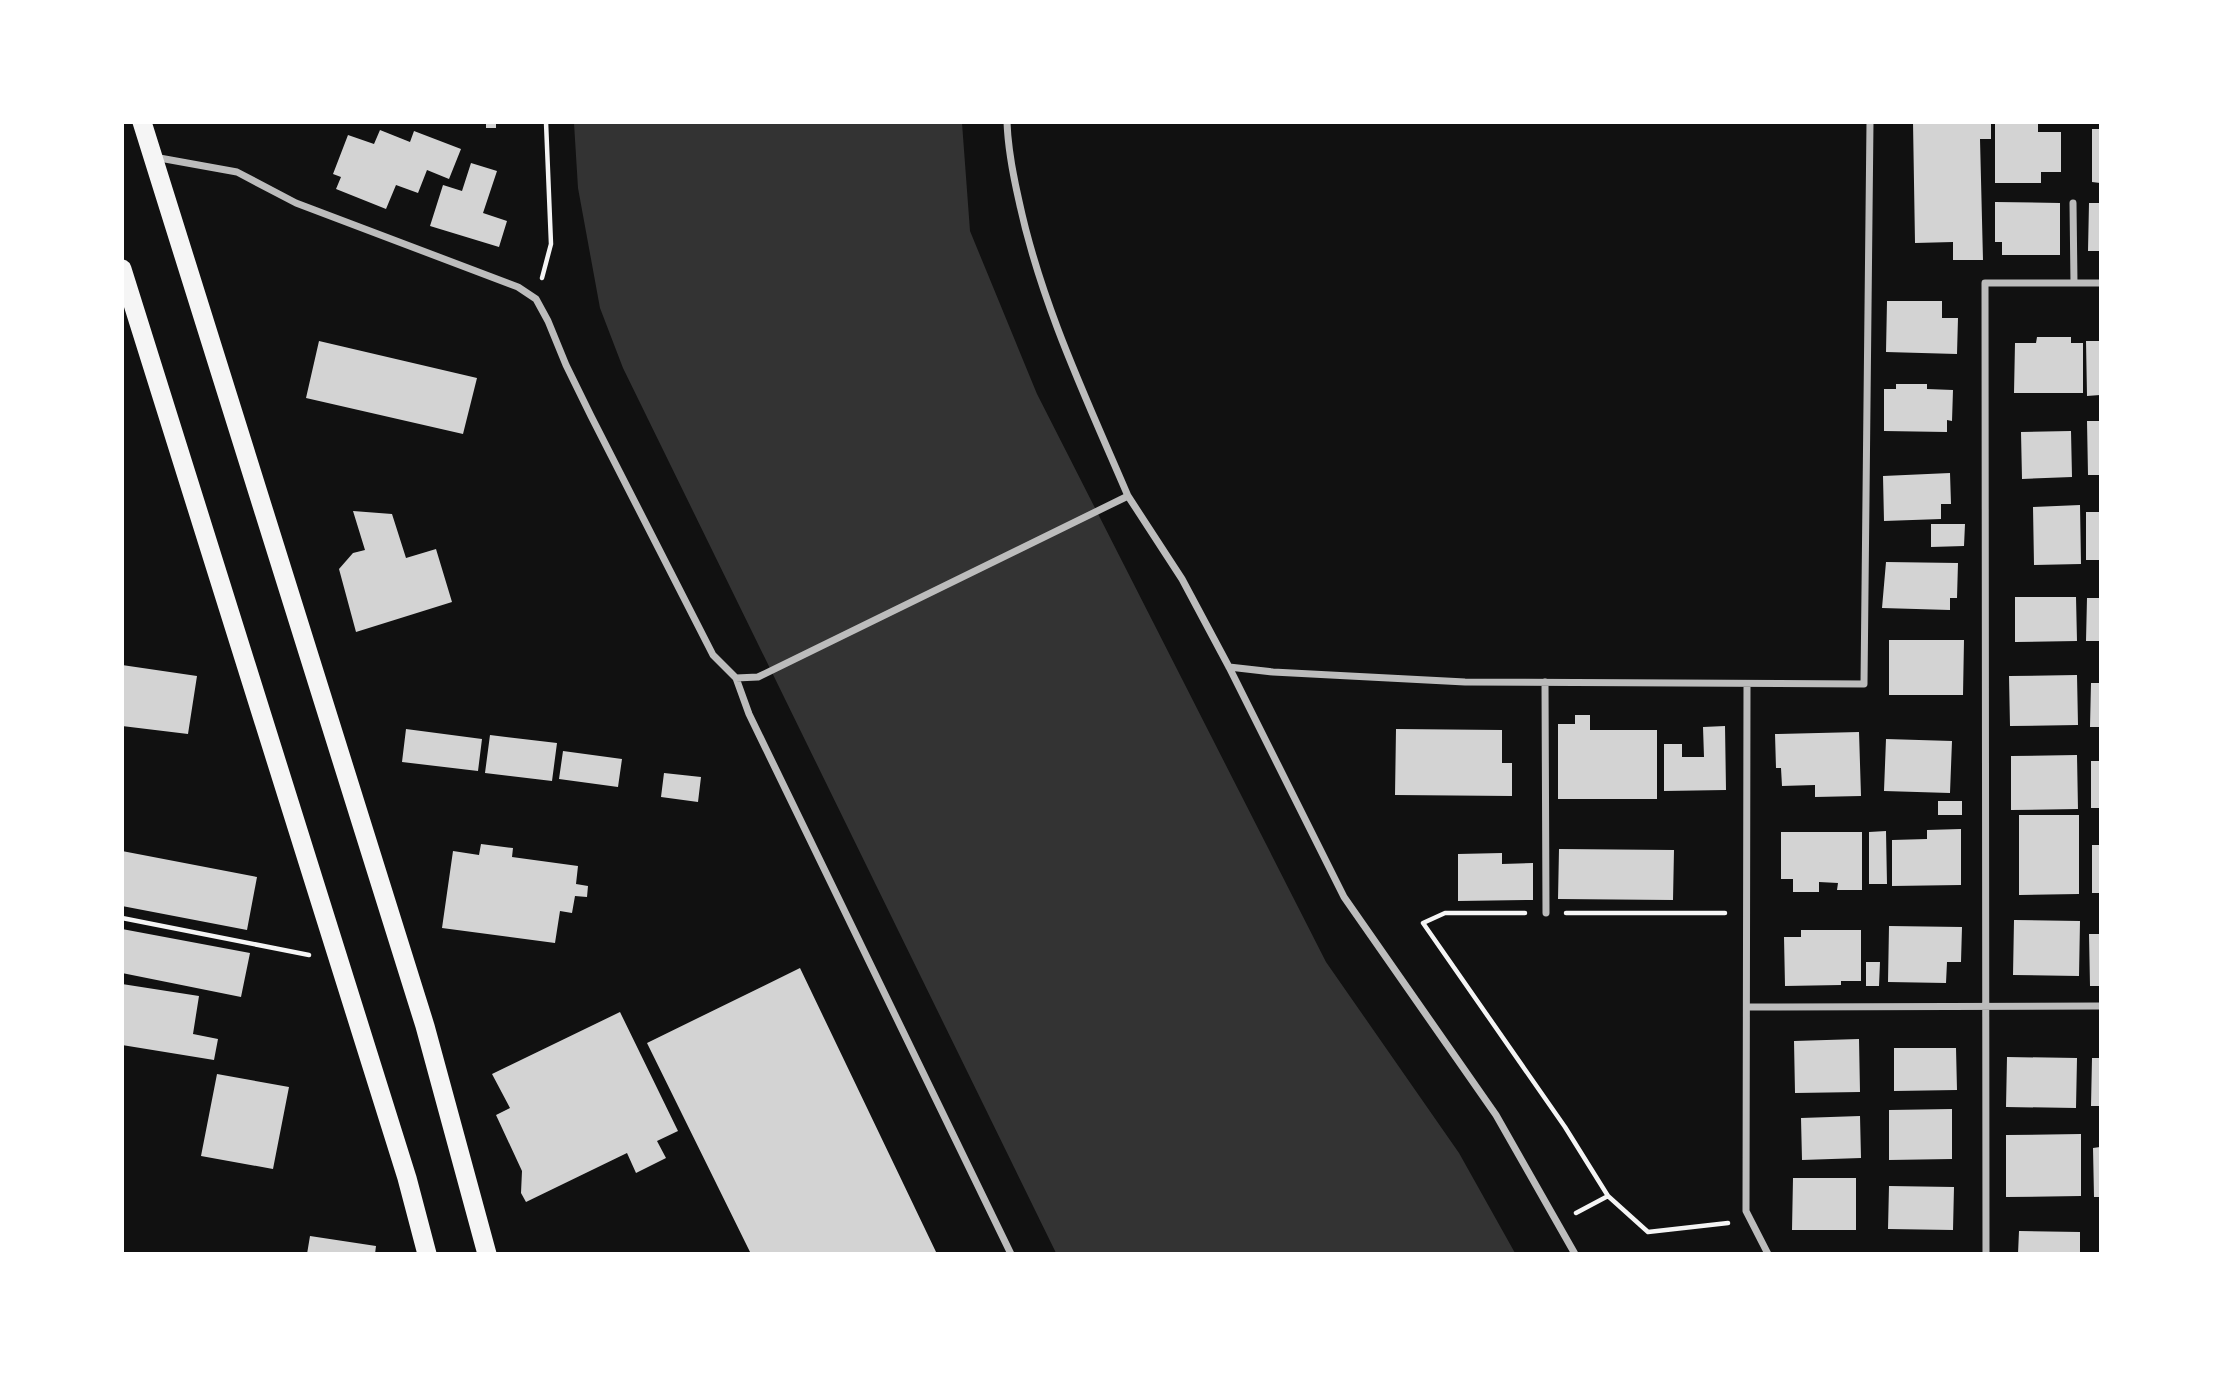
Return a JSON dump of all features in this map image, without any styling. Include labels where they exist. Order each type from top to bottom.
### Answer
[{"type":"highway","points":[[142,122],[425,1026],[487,1254]]},
{"type":"highway","points":[[122,269],[407,1178],[427,1254]]},
{"type":"street","points":[[1007,122],[1008,148],[1027,242],[1067,355],[1128,496],[1182,579],[1344,897],[1496,1115],[1574,1254]]},
{"type":"street","points":[[1229,667],[1273,672],[1465,682],[1864,684],[1870,122]]},
{"type":"street","points":[[153,157],[237,172],[296,203],[518,287],[536,299],[591,416],[713,655],[736,678],[750,714],[1011,1254]]},
{"type":"street","points":[[2073,204],[2074,283]]},
{"type":"street","points":[[1986,1254],[1985,283],[2101,283]]},
{"type":"street","points":[[736,678],[758,677],[1128,496]]},
{"type":"street","points":[[1545,682],[1546,912]]},
{"type":"street","points":[[1747,685],[1746,1211],[1768,1254]]},
{"type":"street","points":[[1747,1007],[2101,1006]]},
{"type":"path","points":[[536,299],[551,244],[546,122]]},
{"type":"path","points":[[1746,1211],[1730,1223],[1648,1232],[1608,1196],[1566,1127],[1423,923],[1445,913],[1747,913]]},
{"type":"path","points":[[122,918],[337,960]]},
{"type":"path","points":[[1557,1223],[1608,1196]]},
{"type":"shaded area","points":[[574,123],[962,123],[970,231],[1037,394],[1326,962],[1459,1153],[1515,1253],[1056,1253],[623,368],[600,308],[578,188]]},
{"type":"building","points":[[486,122],[496,122],[496,128],[486,128]]},
{"type":"building","points":[[1913,122],[1991,122],[1991,139],[1980,139],[1983,260],[1953,260],[1953,242],[1915,243]]},
{"type":"building","points":[[1995,122],[2038,122],[2038,132],[2061,132],[2061,172],[2041,172],[2041,183],[1995,183]]},
{"type":"building","points":[[2092,129],[2100,129],[2100,183],[2092,182]]},
{"type":"building","points":[[380,130],[410,142],[414,131],[461,149],[449,179],[427,170],[418,193],[396,185],[386,209],[336,189],[341,177],[333,174],[348,135],[374,144]]},
{"type":"building","points":[[471,163],[497,171],[483,213],[507,221],[499,247],[430,226],[443,185],[462,191]]},
{"type":"building","points":[[1995,202],[2060,203],[2060,255],[2002,255],[2002,242],[1995,242]]},
{"type":"building","points":[[2089,203],[2100,203],[2100,251],[2088,251]]},
{"type":"building","points":[[1887,301],[1942,301],[1942,318],[1958,318],[1957,354],[1886,352]]},
{"type":"building","points":[[2037,337],[2071,337],[2071,343],[2083,343],[2083,393],[2014,393],[2015,343],[2036,343]]},
{"type":"building","points":[[319,341],[477,378],[463,434],[306,398]]},
{"type":"building","points":[[2086,341],[2100,341],[2100,395],[2087,396]]},
{"type":"building","points":[[1896,384],[1927,384],[1927,389],[1953,390],[1952,421],[1947,420],[1947,432],[1884,431],[1884,389],[1896,389]]},
{"type":"building","points":[[2087,421],[2100,421],[2100,475],[2088,475]]},
{"type":"building","points":[[2071,431],[2072,477],[2022,479],[2021,432]]},
{"type":"building","points":[[1950,473],[1951,504],[1941,504],[1941,519],[1884,521],[1883,476]]},
{"type":"building","points":[[2080,505],[2081,564],[2034,565],[2033,507]]},
{"type":"building","points":[[353,511],[392,514],[406,558],[436,549],[452,602],[356,632],[339,569],[353,553],[365,550]]},
{"type":"building","points":[[2086,512],[2100,512],[2100,560],[2086,560]]},
{"type":"building","points":[[1931,524],[1965,524],[1964,546],[1931,547]]},
{"type":"building","points":[[1886,562],[1958,563],[1957,598],[1950,598],[1950,610],[1882,608]]},
{"type":"building","points":[[2015,597],[2076,597],[2077,641],[2015,642]]},
{"type":"building","points":[[2087,598],[2100,598],[2100,641],[2086,641]]},
{"type":"building","points":[[1889,640],[1964,640],[1963,695],[1889,695]]},
{"type":"building","points":[[122,665],[197,676],[188,734],[122,726]]},
{"type":"building","points":[[2077,675],[2078,725],[2010,726],[2009,676]]},
{"type":"building","points":[[2091,683],[2100,683],[2100,727],[2090,727]]},
{"type":"building","points":[[1575,715],[1590,715],[1590,730],[1657,730],[1657,799],[1558,799],[1558,724],[1575,724]]},
{"type":"building","points":[[1725,726],[1726,790],[1664,791],[1664,744],[1682,744],[1682,757],[1704,757],[1703,727]]},
{"type":"building","points":[[406,729],[482,739],[478,771],[402,762]]},
{"type":"building","points":[[1396,729],[1502,730],[1502,763],[1512,763],[1512,796],[1395,795]]},
{"type":"building","points":[[1859,732],[1861,796],[1815,797],[1815,785],[1782,786],[1781,768],[1776,768],[1775,734]]},
{"type":"building","points":[[490,735],[557,743],[552,781],[485,773]]},
{"type":"building","points":[[1886,739],[1952,741],[1950,793],[1884,791]]},
{"type":"building","points":[[563,751],[622,759],[618,787],[559,779]]},
{"type":"building","points":[[2077,755],[2078,809],[2011,810],[2011,756]]},
{"type":"building","points":[[2091,761],[2100,761],[2100,808],[2091,808]]},
{"type":"building","points":[[664,773],[701,777],[698,802],[661,797]]},
{"type":"building","points":[[1938,801],[1962,801],[1962,815],[1938,815]]},
{"type":"building","points":[[2019,815],[2079,815],[2079,894],[2019,895]]},
{"type":"building","points":[[1961,829],[1961,885],[1892,886],[1892,840],[1927,839],[1927,830]]},
{"type":"building","points":[[1886,831],[1887,884],[1869,884],[1869,832]]},
{"type":"building","points":[[1781,832],[1862,832],[1862,890],[1837,890],[1838,883],[1819,882],[1819,892],[1793,892],[1793,879],[1781,879]]},
{"type":"building","points":[[481,844],[513,848],[512,857],[578,866],[576,884],[588,886],[587,897],[575,896],[572,913],[560,911],[555,943],[442,928],[453,851],[479,855]]},
{"type":"building","points":[[2092,845],[2100,845],[2100,893],[2092,893]]},
{"type":"building","points":[[1559,849],[1674,850],[1673,900],[1558,899]]},
{"type":"building","points":[[122,851],[257,877],[247,930],[122,906]]},
{"type":"building","points":[[1502,853],[1502,864],[1533,863],[1533,900],[1458,901],[1458,854]]},
{"type":"building","points":[[2014,920],[2080,921],[2079,976],[2013,975]]},
{"type":"building","points":[[1889,926],[1962,927],[1961,962],[1947,962],[1946,983],[1888,982]]},
{"type":"building","points":[[122,929],[250,953],[241,997],[122,973]]},
{"type":"building","points":[[1801,930],[1861,930],[1861,981],[1841,981],[1841,985],[1785,986],[1784,937],[1801,937]]},
{"type":"building","points":[[2089,934],[2100,934],[2100,986],[2090,986]]},
{"type":"building","points":[[1866,962],[1880,962],[1879,986],[1866,986]]},
{"type":"building","points":[[800,968],[937,1254],[751,1254],[647,1043]]},
{"type":"building","points":[[122,984],[199,996],[193,1034],[218,1039],[214,1060],[122,1045]]},
{"type":"building","points":[[620,1012],[678,1131],[657,1141],[666,1158],[636,1173],[627,1153],[526,1202],[521,1193],[522,1171],[496,1115],[510,1108],[492,1074]]},
{"type":"building","points":[[1859,1039],[1860,1092],[1795,1093],[1794,1041]]},
{"type":"building","points":[[1894,1048],[1956,1048],[1957,1090],[1894,1091]]},
{"type":"building","points":[[2007,1057],[2077,1058],[2076,1108],[2006,1107]]},
{"type":"building","points":[[2092,1058],[2100,1058],[2100,1106],[2091,1106]]},
{"type":"building","points":[[217,1074],[289,1087],[273,1169],[201,1156]]},
{"type":"building","points":[[1952,1109],[1952,1159],[1889,1160],[1889,1110]]},
{"type":"building","points":[[1860,1116],[1861,1158],[1802,1160],[1801,1118]]},
{"type":"building","points":[[2081,1134],[2081,1196],[2006,1197],[2006,1135]]},
{"type":"building","points":[[2100,1147],[2100,1197],[2094,1197],[2093,1148]]},
{"type":"building","points":[[1793,1178],[1856,1178],[1856,1230],[1792,1230]]},
{"type":"building","points":[[1889,1186],[1954,1187],[1953,1230],[1888,1229]]},
{"type":"building","points":[[2019,1231],[2080,1232],[2080,1254],[2018,1254]]},
{"type":"building","points":[[310,1236],[376,1246],[375,1254],[307,1254]]}]
